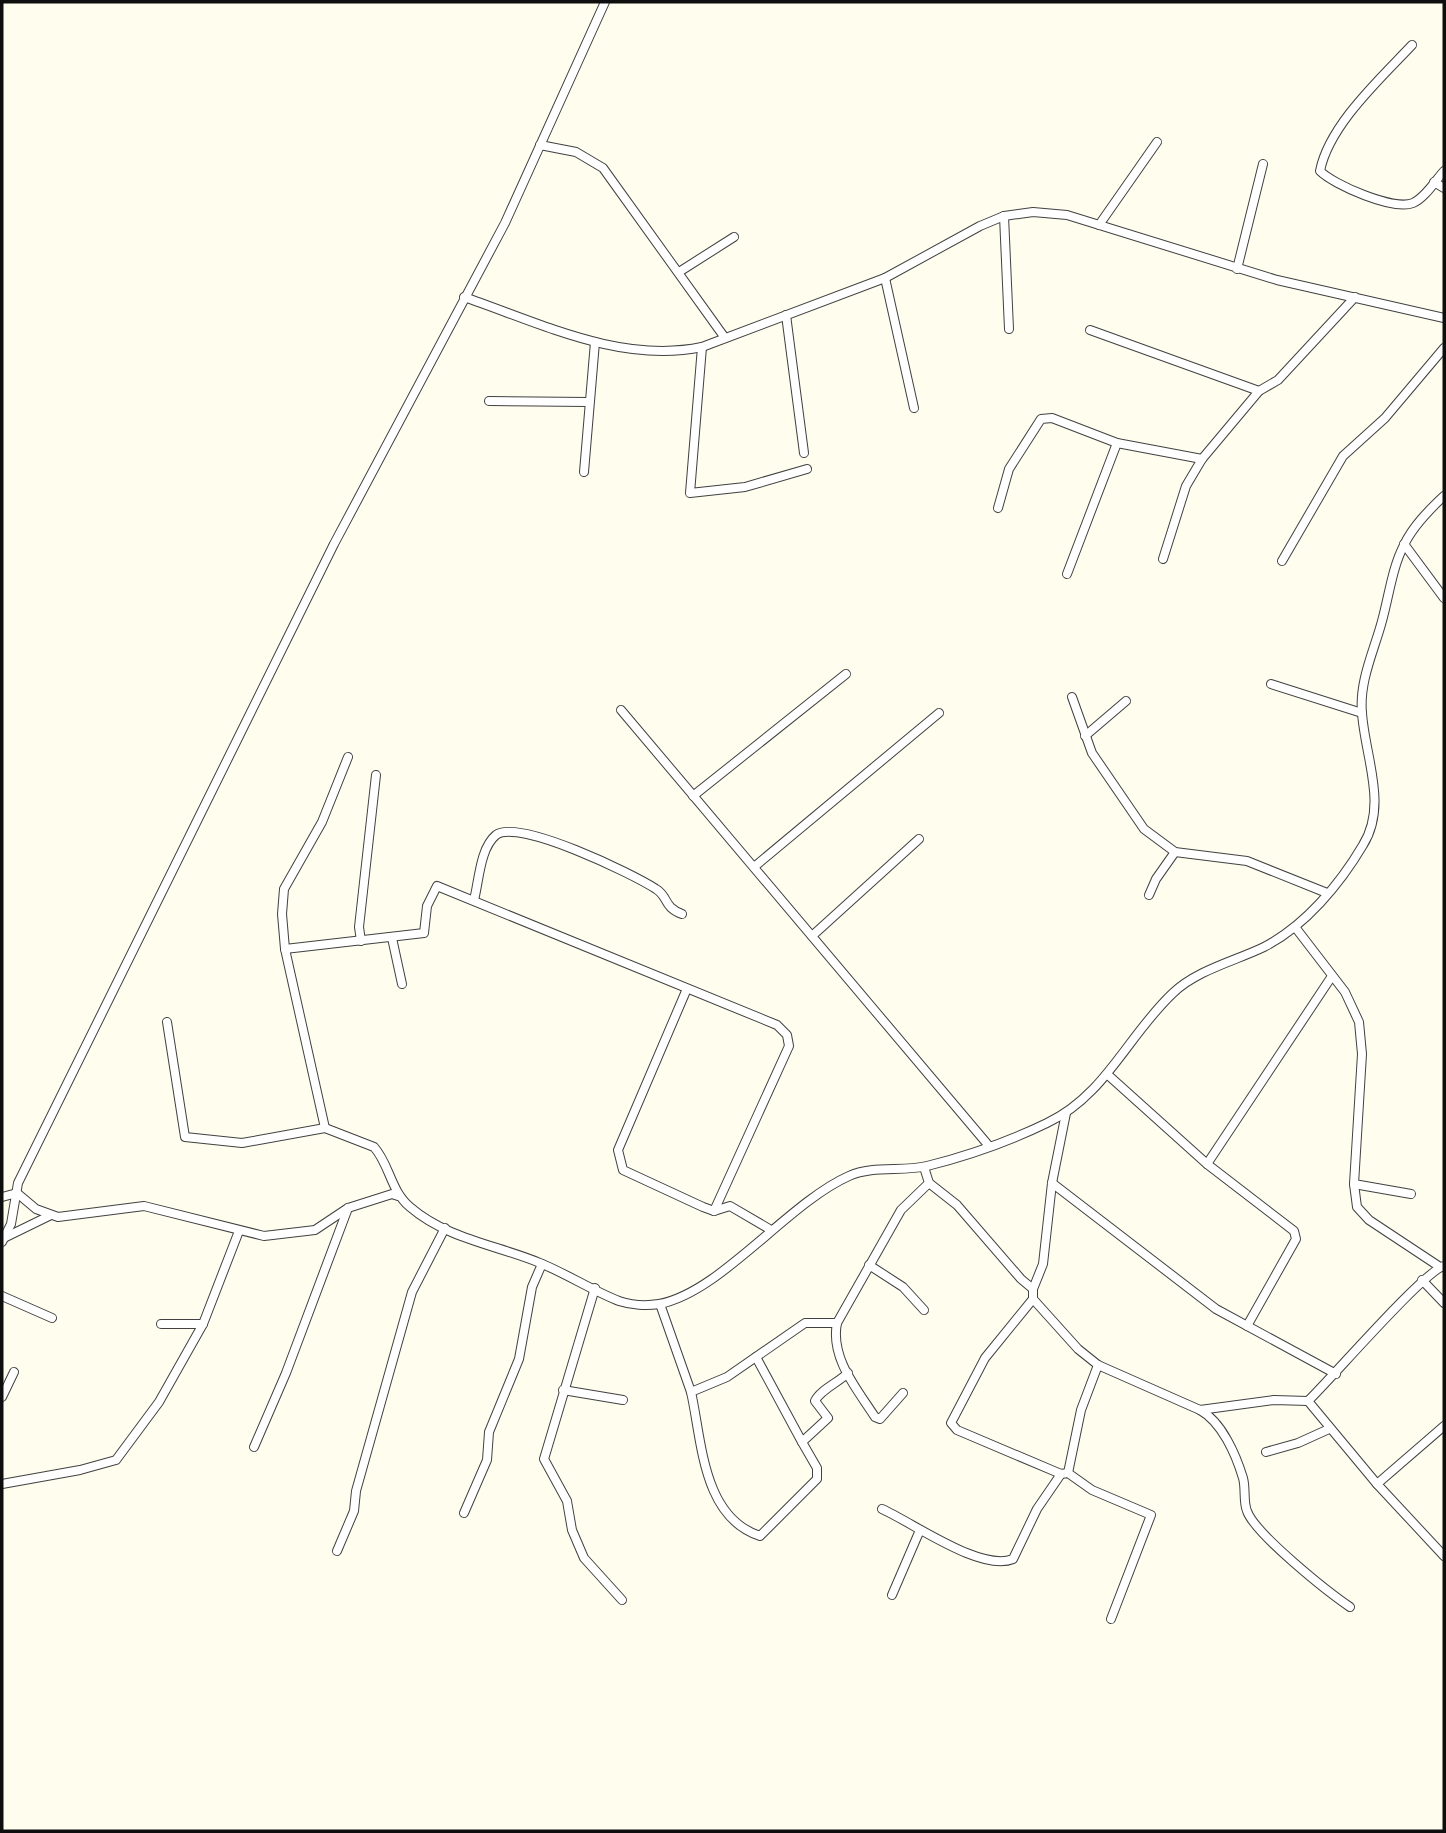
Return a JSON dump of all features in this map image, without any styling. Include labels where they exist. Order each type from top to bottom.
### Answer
[{"type":"street","points":[[3,1240],[11,1224],[18,1183],[321,569],[505,223],[606,2]]},
{"type":"street","points":[[1412,45],[1353,110],[1322,156],[1320,171],[1345,187],[1400,205],[1415,202],[1444,171]]},
{"type":"street","points":[[1099,225],[1157,142]]},
{"type":"street","points":[[540,145],[576,152],[603,168],[725,338]]},
{"type":"street","points":[[1237,269],[1263,164]]},
{"type":"street","points":[[1434,182],[1444,188]]},
{"type":"street","points":[[464,297],[595,342],[657,352],[702,347],[885,278],[980,226],[1004,216],[1033,212],[1067,215],[1237,269],[1444,318]]},
{"type":"street","points":[[1004,216],[1009,330]]},
{"type":"street","points":[[679,272],[734,237]]},
{"type":"street","points":[[885,278],[914,408]]},
{"type":"street","points":[[1163,559],[1186,486],[1202,459],[1259,391],[1278,380],[1355,297]]},
{"type":"street","points":[[786,316],[804,453]]},
{"type":"street","points":[[1090,330],[1259,391]]},
{"type":"street","points":[[584,472],[595,342]]},
{"type":"street","points":[[702,347],[690,493],[745,487],[807,469]]},
{"type":"street","points":[[1282,561],[1343,456],[1385,418],[1444,348]]},
{"type":"street","points":[[489,401],[589,402]]},
{"type":"street","points":[[998,508],[1009,469],[1041,419],[1052,418],[1117,443],[1202,459]]},
{"type":"street","points":[[1067,574],[1117,443]]},
{"type":"street","points":[[3,1240],[23,1226],[49,1216],[75,1216],[137,1206],[264,1236],[315,1230],[348,1208],[392,1194],[422,1216],[480,1244],[542,1264],[620,1301],[660,1304],[692,1291],[771,1230],[849,1175],[869,1170],[924,1167],[989,1146],[1066,1113],[1108,1074],[1135,1035],[1175,990],[1200,975],[1269,944],[1296,927],[1327,893],[1366,841],[1373,818],[1374,791],[1362,713],[1363,680],[1404,544],[1418,523],[1444,496]]},
{"type":"street","points":[[1404,544],[1444,598]]},
{"type":"street","points":[[693,796],[846,674]]},
{"type":"street","points":[[1271,684],[1362,713]]},
{"type":"street","points":[[1072,697],[1092,753],[1144,829],[1175,852],[1247,861],[1327,893]]},
{"type":"street","points":[[1085,736],[1126,701]]},
{"type":"street","points":[[621,710],[989,1146]]},
{"type":"street","points":[[754,867],[939,713]]},
{"type":"street","points":[[324,1128],[285,949],[284,888],[321,822],[348,757]]},
{"type":"street","points":[[361,941],[359,928],[376,775]]},
{"type":"street","points":[[474,900],[486,850],[494,836],[503,830],[516,831],[580,851],[658,890],[670,910],[682,914]]},
{"type":"street","points":[[812,936],[919,839]]},
{"type":"street","points":[[1149,895],[1156,878],[1175,852]]},
{"type":"street","points":[[285,949],[424,933],[427,906],[437,886],[627,963],[686,991],[777,1026],[788,1035],[789,1046],[714,1211]]},
{"type":"street","points":[[1200,1410],[1274,1399],[1308,1401],[1422,1280],[1442,1266],[1369,1220],[1357,1207],[1354,1184],[1362,1054],[1359,1021],[1353,1005],[1296,927]]},
{"type":"street","points":[[392,938],[402,984]]},
{"type":"street","points":[[1207,1164],[1332,976]]},
{"type":"street","points":[[686,991],[618,1150],[618,1158],[623,1170],[714,1211],[730,1206],[771,1230]]},
{"type":"street","points":[[167,1022],[185,1137],[242,1143],[324,1128],[374,1147],[398,1196]]},
{"type":"street","points":[[1108,1074],[1207,1164],[1294,1231],[1296,1239],[1247,1326]]},
{"type":"street","points":[[1066,1113],[1052,1183],[1043,1264],[1033,1294],[985,1358],[951,1423],[957,1430],[1065,1473],[1092,1490],[1151,1515],[1111,1619]]},
{"type":"street","points":[[924,1167],[929,1183],[957,1205],[1021,1279],[1070,1342],[1098,1365],[1200,1410],[1219,1427],[1243,1480],[1247,1512],[1296,1565],[1350,1607]]},
{"type":"street","points":[[903,1393],[880,1419],[875,1417],[854,1388],[834,1339],[836,1324],[901,1210],[929,1183]]},
{"type":"street","points":[[1052,1183],[1216,1309],[1336,1374]]},
{"type":"street","points":[[1354,1184],[1411,1194]]},
{"type":"street","points":[[2,1197],[17,1194],[49,1216]]},
{"type":"street","points":[[254,1447],[286,1373],[348,1208]]},
{"type":"street","points":[[337,1551],[354,1511],[356,1491],[412,1292],[445,1228]]},
{"type":"street","points":[[2,1485],[116,1460],[159,1402],[203,1324],[239,1231]]},
{"type":"street","points":[[464,1513],[486,1460],[489,1432],[519,1359],[532,1287],[542,1264]]},
{"type":"street","points":[[869,1265],[902,1287],[924,1310]]},
{"type":"street","points":[[1422,1280],[1444,1303]]},
{"type":"street","points":[[595,1288],[544,1459],[567,1501],[572,1530],[584,1558],[622,1600]]},
{"type":"street","points":[[2,1296],[52,1318]]},
{"type":"street","points":[[660,1304],[691,1392],[701,1456],[720,1502],[742,1527],[760,1536],[817,1479],[817,1468],[756,1357]]},
{"type":"street","points":[[691,1392],[727,1377],[805,1323],[836,1324]]},
{"type":"street","points":[[161,1324],[203,1324]]},
{"type":"street","points":[[883,1509],[978,1559],[1001,1564],[1013,1559],[1037,1509],[1065,1473],[1081,1410],[1098,1365]]},
{"type":"street","points":[[2,1397],[14,1372]]},
{"type":"street","points":[[802,1442],[828,1418],[815,1401],[818,1395],[835,1386],[848,1373]]},
{"type":"street","points":[[564,1390],[623,1400]]},
{"type":"street","points":[[1308,1401],[1377,1484],[1444,1556]]},
{"type":"street","points":[[1377,1484],[1444,1426]]},
{"type":"street","points":[[1266,1452],[1298,1443],[1329,1429]]},
{"type":"street","points":[[892,1595],[920,1530]]}]
